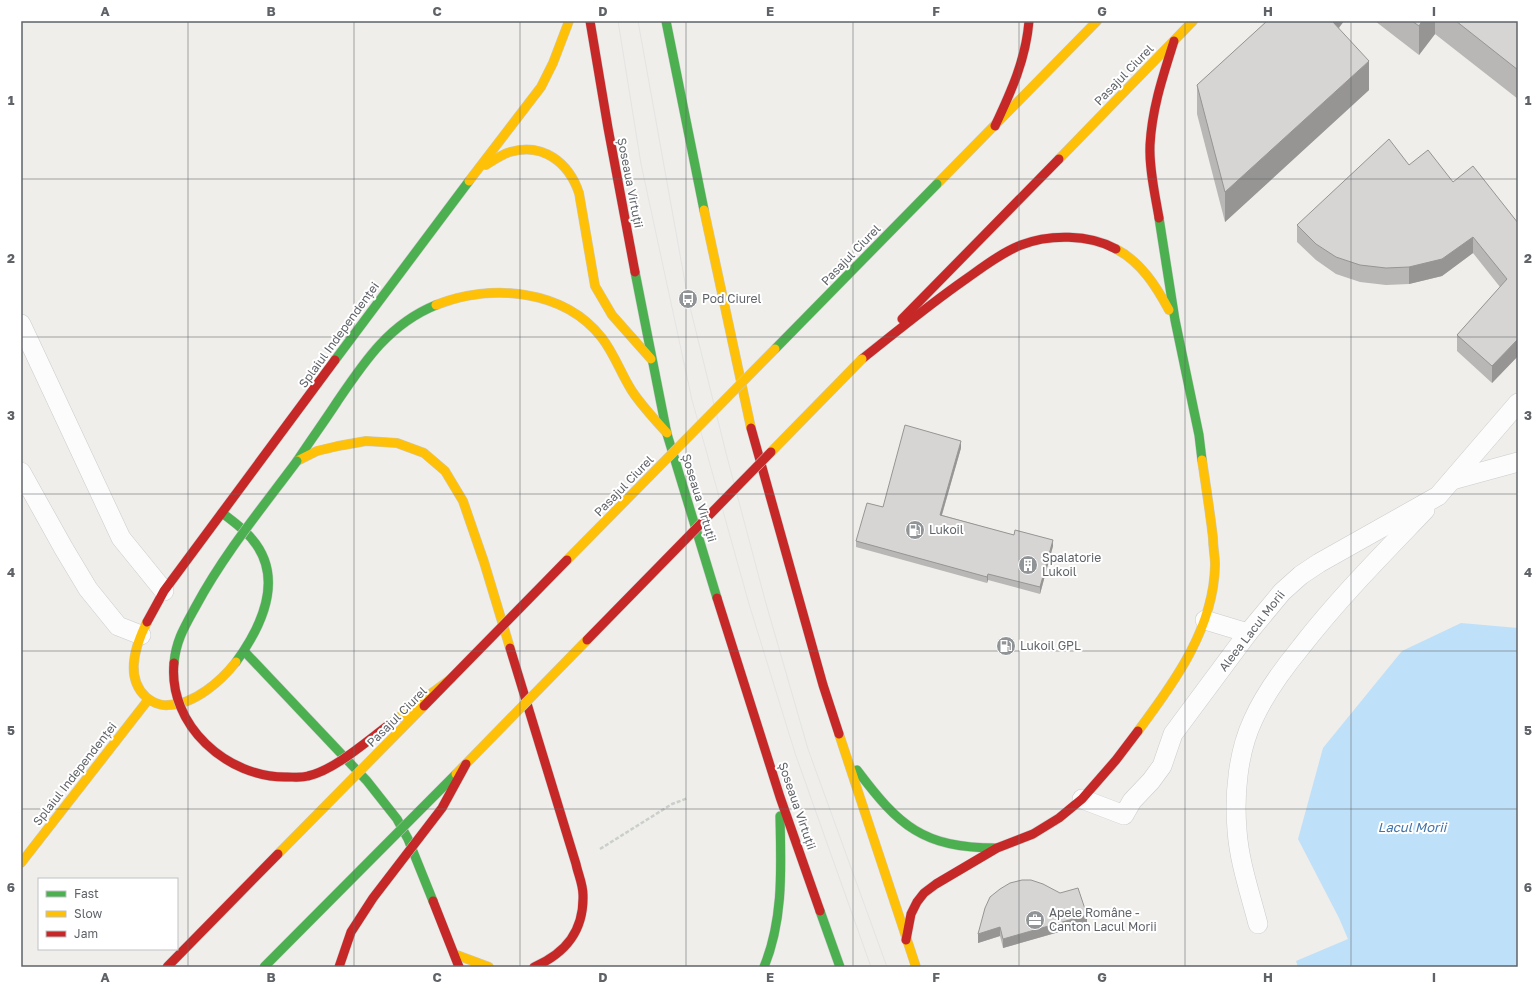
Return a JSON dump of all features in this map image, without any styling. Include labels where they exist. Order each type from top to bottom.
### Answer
[{"type":"main road","name":"Splaiul Independenței","points":[[21,863],[148,700],[140,690],[136,681],[134,669],[135,656],[147,619],[164,591],[476,171],[541,87],[561,47],[569,21]]},
{"type":"main road","name":"Șoseaua Virtuții","points":[[590,21],[650,359],[667,434],[780,797],[840,967]]},
{"type":"main road","points":[[666,21],[694,167],[755,444],[823,685],[916,967]]},
{"type":"main road","points":[[995,126],[1021,66],[1025,53],[1029,21]]},
{"type":"main road","name":"Pasajul Ciurel","points":[[167,967],[1097,21]]},
{"type":"main road","name":"Pasajul Ciurel","points":[[264,967],[466,764],[1193,21]]},
{"type":"main road","points":[[906,940],[911,914],[917,902],[924,893],[936,884],[997,848],[1033,834],[1059,818],[1082,799],[1116,760],[1147,719],[1176,676],[1195,643],[1205,620],[1212,595],[1214,565],[1211,522],[1199,435],[1175,320],[1153,183],[1150,146],[1156,103],[1174,41]]},
{"type":"main road","name":"Splaiul Independenței","points":[[476,171],[504,154],[511,151],[524,150],[535,151],[547,155],[564,165],[575,182],[579,193],[595,286],[601,300],[611,314],[650,359]]},
{"type":"main road","points":[[862,359],[958,284],[994,260],[1022,245],[1049,239],[1070,238],[1098,241],[1120,251],[1137,263],[1150,278],[1175,320]]},
{"type":"main road","points":[[452,678],[336,763],[308,776],[281,778],[259,774],[240,768],[221,758],[206,744],[191,728],[180,709],[174,687],[172,666],[178,640],[208,583],[297,461],[358,370],[389,334],[408,319],[427,308],[468,295],[487,292],[524,294],[557,305],[589,325],[603,339],[643,407],[667,434]]},
{"type":"main road","points":[[297,461],[317,451],[338,446],[366,441],[397,443],[424,453],[445,471],[463,501],[484,562],[576,864],[583,893],[582,913],[577,934],[567,947],[556,957],[534,967]]},
{"type":"main road","points":[[148,700],[161,706],[174,705],[198,695],[217,680],[244,651],[262,617],[268,599],[268,576],[264,560],[256,543],[242,528],[222,513]]},
{"type":"main road","points":[[244,651],[367,781],[397,819],[418,860],[459,967]]},
{"type":"main road","points":[[846,755],[887,809],[903,823],[918,833],[935,841],[955,846],[997,848]]},
{"type":"main road","points":[[339,967],[351,932],[373,898],[442,808],[466,764]]},
{"type":"main road","points":[[764,967],[776,930],[780,904],[780,797]]},
{"type":"main road","points":[[454,954],[489,967]]},
{"type":"lane","points":[[21,324],[121,538],[164,591]]},
{"type":"lane","name":"Aleea Lacul Morii","points":[[1082,799],[1124,815],[1132,801],[1151,781],[1162,766],[1173,734],[1248,633],[1282,592],[1301,575],[1438,496],[1518,404]]},
{"type":"lane","points":[[1452,480],[1518,462]]},
{"type":"lane","points":[[21,472],[88,589],[118,626],[141,635]]},
{"type":"lane","points":[[1258,924],[1241,858],[1237,830],[1240,762],[1252,721],[1275,682],[1315,628],[1349,589],[1438,496]]},
{"type":"lane","points":[[1205,620],[1248,633]]},
{"type":"path","points":[[576,864],[672,804],[688,798]]},
{"type":"water","name":"Lacul Morii","points":[[1461,623],[1518,628],[1518,967],[1298,967],[1296,961],[1348,939],[1339,918],[1298,839],[1323,748],[1402,651]]},
{"type":"building","points":[[1267,21],[1332,21],[1369,61],[1225,192],[1197,85]]},
{"type":"building","points":[[1412,21],[1422,21],[1419,26]]},
{"type":"building","points":[[1456,21],[1518,21],[1518,70]]},
{"type":"building","points":[[1389,139],[1409,165],[1428,150],[1453,182],[1473,166],[1518,223],[1518,339],[1492,366],[1457,335],[1507,279],[1473,237],[1442,259],[1409,267],[1386,268],[1360,265],[1336,257],[1316,244],[1297,225]]},
{"type":"building","points":[[905,425],[961,441],[940,515],[1014,535],[1015,530],[1053,540],[1040,587],[988,574],[987,577],[856,541],[867,503],[883,507]]},
{"type":"building","name":"Apele Române - Canton Lacul Morii","points":[[1022,880],[1031,880],[1043,884],[1060,893],[1078,888],[1087,915],[1003,939],[1000,927],[978,934],[985,908],[990,897],[1010,883]]},
{"type":"tram line","points":[[618,21],[641,164],[692,400],[749,604],[795,753],[871,967]]},
{"type":"tram line","points":[[638,21],[688,299],[726,453],[765,600],[808,749],[887,967]]},
{"type":"traffic: fast","points":[[666,21],[704,210]]},
{"type":"traffic: fast","points":[[335,360],[469,181]]},
{"type":"traffic: fast","points":[[775,349],[937,184]]},
{"type":"traffic: fast","points":[[1159,218],[1175,320],[1199,435],[1202,460]]},
{"type":"traffic: fast","points":[[635,272],[667,434],[717,598]]},
{"type":"traffic: fast","points":[[297,461],[357,373],[379,346],[391,333],[404,323],[419,313],[436,305]]},
{"type":"traffic: fast","points":[[174,663],[177,647],[182,633],[207,587],[244,532],[297,461]]},
{"type":"traffic: fast","points":[[222,513],[242,528],[252,539],[262,554],[267,570],[268,586],[266,602],[261,618],[246,648],[236,662]]},
{"type":"traffic: fast","points":[[244,651],[367,781],[397,819],[408,839],[433,901]]},
{"type":"traffic: fast","points":[[857,770],[886,806],[915,830],[931,838],[949,844],[996,848]]},
{"type":"traffic: fast","points":[[264,967],[456,774]]},
{"type":"traffic: fast","points":[[764,967],[775,930],[778,911],[781,873],[780,816]]},
{"type":"traffic: fast","points":[[820,911],[840,967]]},
{"type":"traffic: slow","points":[[469,181],[541,87],[553,63],[569,21]]},
{"type":"traffic: slow","points":[[937,184],[1097,21]]},
{"type":"traffic: slow","points":[[1059,159],[1193,21]]},
{"type":"traffic: slow","points":[[486,165],[507,153],[522,150],[533,150],[544,153],[553,158],[569,173],[575,182],[579,193],[595,286],[612,315],[651,359]]},
{"type":"traffic: slow","points":[[704,210],[751,428]]},
{"type":"traffic: slow","points":[[1116,249],[1125,254],[1147,275],[1169,310]]},
{"type":"traffic: slow","points":[[436,305],[457,298],[479,294],[502,293],[525,295],[547,300],[568,309],[586,322],[602,338],[611,351],[632,391],[667,433]]},
{"type":"traffic: slow","points":[[567,560],[775,349]]},
{"type":"traffic: slow","points":[[771,452],[862,359]]},
{"type":"traffic: slow","points":[[297,461],[317,451],[338,446],[366,441],[397,443],[424,453],[445,471],[463,501],[484,562],[510,648]]},
{"type":"traffic: slow","points":[[1138,731],[1165,694],[1190,654],[1208,611],[1213,588],[1215,562],[1212,528],[1202,460]]},
{"type":"traffic: slow","points":[[147,622],[136,650],[134,660],[135,680],[139,689],[146,697],[156,703],[162,705],[178,704],[197,696],[215,684],[236,662]]},
{"type":"traffic: slow","points":[[456,774],[587,640]]},
{"type":"traffic: slow","points":[[390,724],[452,678]]},
{"type":"traffic: slow","points":[[21,863],[148,700]]},
{"type":"traffic: slow","points":[[278,854],[424,706]]},
{"type":"traffic: slow","points":[[839,734],[916,967]]},
{"type":"traffic: slow","points":[[454,954],[489,967]]},
{"type":"traffic: jam","points":[[590,21],[635,272]]},
{"type":"traffic: jam","points":[[995,126],[1017,75],[1025,49],[1029,21]]},
{"type":"traffic: jam","points":[[1159,218],[1150,163],[1151,131],[1159,92],[1174,41]]},
{"type":"traffic: jam","points":[[902,319],[1059,159]]},
{"type":"traffic: jam","points":[[862,359],[913,318],[992,260],[1021,245],[1032,241],[1056,237],[1069,237],[1094,240],[1116,249]]},
{"type":"traffic: jam","points":[[147,622],[164,591],[335,360]]},
{"type":"traffic: jam","points":[[751,428],[823,685],[839,734]]},
{"type":"traffic: jam","points":[[587,640],[771,452]]},
{"type":"traffic: jam","points":[[424,706],[567,560]]},
{"type":"traffic: jam","points":[[717,598],[780,797],[820,911]]},
{"type":"traffic: jam","points":[[510,648],[583,891],[580,919],[571,939],[564,948],[555,955],[534,967]]},
{"type":"traffic: jam","points":[[174,663],[175,686],[181,707],[191,727],[206,744],[223,758],[243,768],[265,775],[300,777],[318,773],[351,754],[390,724]]},
{"type":"traffic: jam","points":[[906,940],[911,914],[917,902],[924,893],[936,884],[997,848],[1033,834],[1059,818],[1082,799],[1116,760],[1138,731]]},
{"type":"traffic: jam","points":[[339,967],[351,932],[373,898],[442,808],[466,764]]},
{"type":"traffic: jam","points":[[167,967],[278,854]]},
{"type":"traffic: jam","points":[[433,901],[459,967]]},
{"type":"place","name":"Pod Ciurel","points":[[688,299]]},
{"type":"place","name":"Lukoil","points":[[915,530]]},
{"type":"place","name":"Spalatorie Lukoil","points":[[1028,565]]},
{"type":"place","name":"Lukoil GPL","points":[[1006,646]]},
{"type":"place","name":"Apele Române - Canton Lacul Morii","points":[[1035,920]]}]
